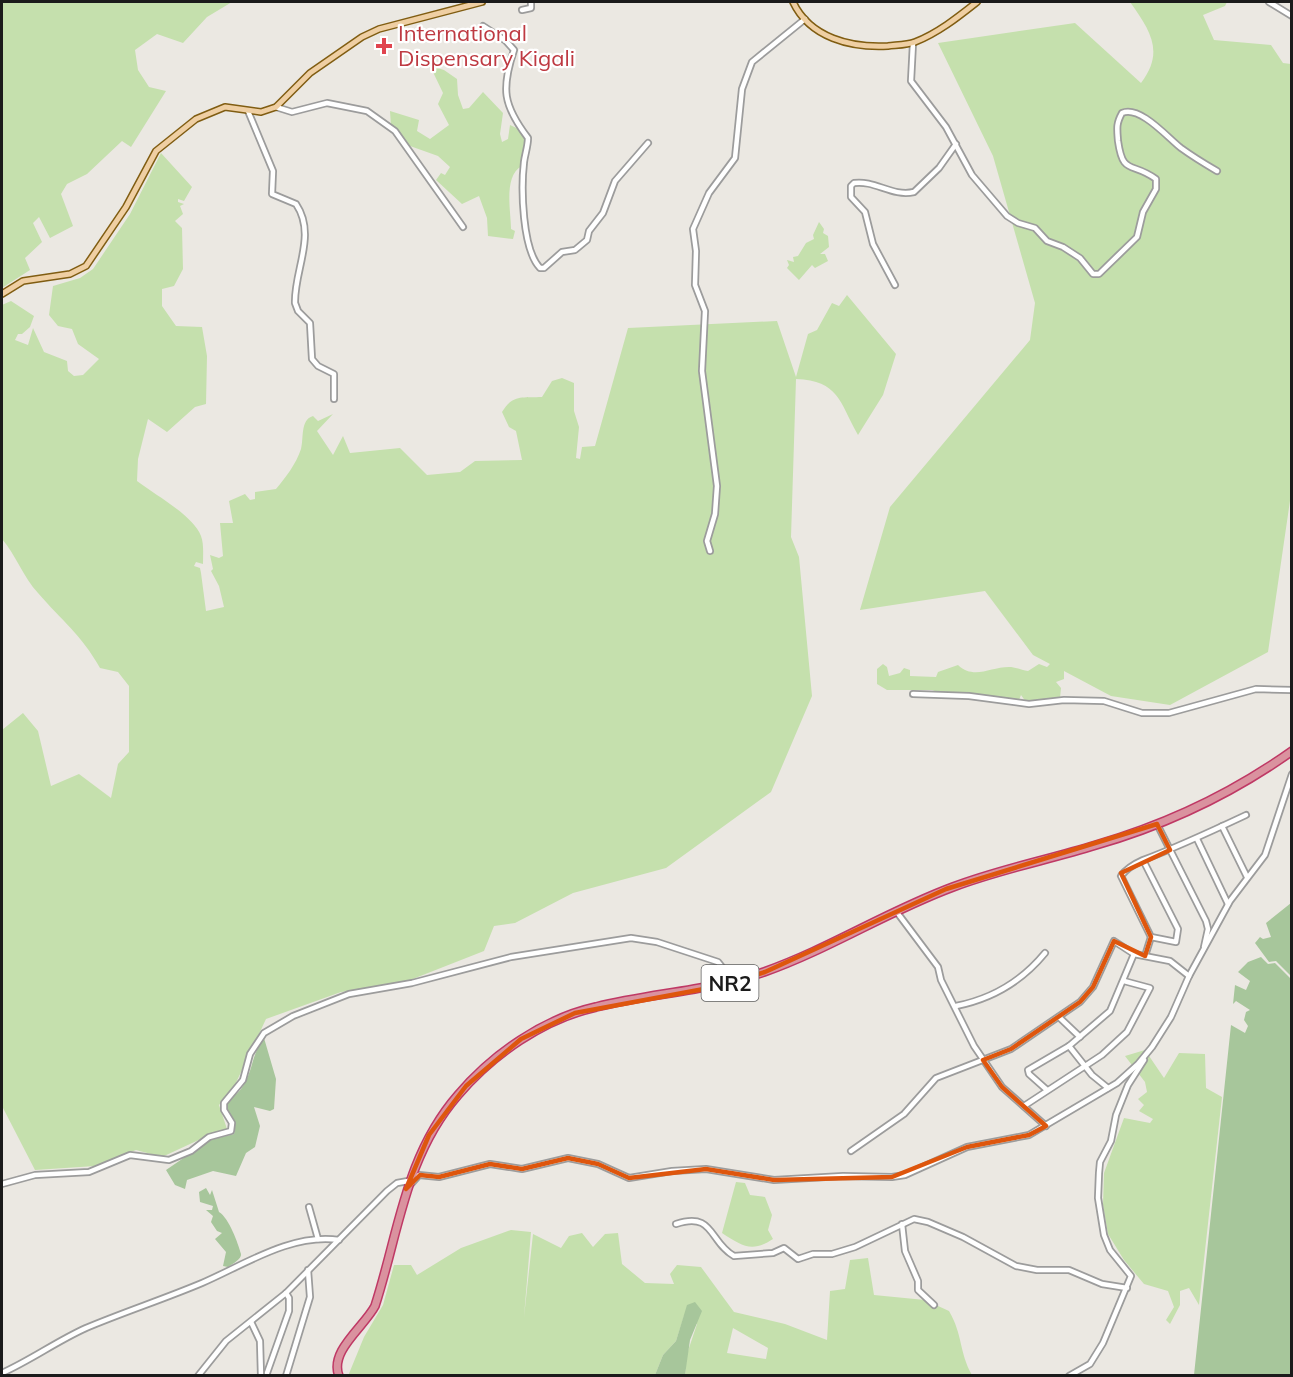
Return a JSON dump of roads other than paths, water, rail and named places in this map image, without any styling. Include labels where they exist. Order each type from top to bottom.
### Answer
[{"type":"highway","name":"NR2","points":[[338,1373],[343,1347],[362,1327],[375,1306],[407,1185],[429,1135],[449,1105],[491,1060],[521,1039],[593,1007],[734,982],[786,963],[896,911],[985,875],[1097,845],[1157,824],[1255,777],[1292,751]]},
{"type":"main road","points":[[2,294],[23,281],[70,274],[86,266],[126,207],[149,162],[162,145],[213,110],[230,107],[261,112],[276,107],[310,73],[362,37],[379,29],[482,2]]},
{"type":"main road","points":[[793,2],[805,19],[823,34],[845,43],[867,47],[913,43],[956,19],[977,2]]},
{"type":"street","points":[[522,10],[531,8],[531,2]]},
{"type":"street","points":[[1272,2],[1292,16]]},
{"type":"street","points":[[710,551],[707,541],[715,514],[717,486],[702,371],[705,310],[695,285],[696,256],[693,229],[709,194],[735,158],[742,89],[752,62],[805,19]]},
{"type":"street","points":[[483,26],[506,41],[514,50],[506,72],[506,92],[514,119],[528,138],[524,163],[526,234],[533,259],[540,268],[544,268],[561,252],[576,250],[587,240],[589,231],[603,213],[615,182],[648,143]]},
{"type":"street","points":[[913,43],[911,81],[938,115],[972,175],[1007,216],[1018,223],[1035,228],[1047,242],[1071,252],[1096,275],[1137,237],[1143,212],[1157,185],[1156,179],[1128,166],[1120,158],[1116,129],[1122,112],[1130,111],[1150,120],[1180,147],[1216,171]]},
{"type":"street","points":[[276,107],[292,112],[327,103],[367,111],[395,131],[463,227]]},
{"type":"street","points":[[248,111],[273,171],[272,194],[296,204],[304,224],[305,244],[295,303],[298,311],[310,323],[312,359],[318,366],[329,369],[334,374],[334,399]]},
{"type":"street","points":[[895,285],[873,244],[865,212],[851,197],[851,186],[854,183],[865,182],[894,192],[914,192],[939,168],[956,144]]},
{"type":"street","points":[[913,694],[969,696],[1029,704],[1093,700],[1142,713],[1169,713],[1256,689],[1292,690]]},
{"type":"street","points":[[1069,1376],[1090,1364],[1103,1343],[1131,1276],[1110,1250],[1104,1235],[1098,1198],[1100,1162],[1111,1141],[1116,1114],[1128,1085],[1171,1017],[1189,976],[1228,904],[1267,851],[1292,774]]},
{"type":"street","points":[[1145,956],[1151,937],[1121,876],[1126,869],[1246,815]]},
{"type":"street","points":[[1157,824],[1206,921],[1208,929],[1203,952]]},
{"type":"street","points":[[1222,826],[1247,877]]},
{"type":"street","points":[[1197,839],[1228,904]]},
{"type":"street","points":[[1143,860],[1178,929],[1176,942],[1151,937]]},
{"type":"street","points":[[896,911],[938,967],[941,980],[982,1058],[1002,1087],[1046,1126]]},
{"type":"street","points":[[2,1184],[35,1175],[89,1172],[130,1155],[169,1160],[190,1151],[209,1137],[231,1131],[232,1123],[224,1110],[224,1103],[243,1080],[250,1054],[264,1033],[293,1016],[349,994],[412,983],[511,957],[631,938],[657,942],[718,962],[734,982]]},
{"type":"street","points":[[851,1151],[904,1114],[936,1078],[982,1058],[1011,1049],[1059,1017],[1090,992],[1114,941],[1134,954],[1170,961],[1189,976]]},
{"type":"street","points":[[956,1006],[977,1002],[999,991],[1031,969],[1045,953]]},
{"type":"street","points":[[1047,1090],[1029,1074],[1028,1070],[1069,1046],[1110,1011],[1134,954]]},
{"type":"street","points":[[1024,1106],[1085,1066],[1127,1032],[1149,988],[1124,981]]},
{"type":"street","points":[[1059,1017],[1080,1037]]},
{"type":"street","points":[[1069,1046],[1085,1066],[1108,1088]]},
{"type":"street","points":[[198,1376],[226,1341],[286,1293],[387,1191],[398,1183],[407,1185],[420,1175],[439,1177],[490,1164],[522,1169],[568,1158],[598,1164],[629,1178],[672,1171],[706,1169],[774,1180],[843,1176],[892,1177],[904,1175],[967,1147],[1021,1137],[1046,1126],[1108,1088],[1128,1073],[1147,1054]]},
{"type":"street","points":[[309,1206],[318,1239]]},
{"type":"street","points":[[676,1224],[689,1220],[704,1223],[734,1256],[773,1253],[784,1248],[798,1258],[844,1251],[914,1219],[928,1222],[963,1237],[1016,1266],[1036,1270],[1069,1270],[1102,1284],[1126,1288]]},
{"type":"street","points":[[902,1224],[905,1251],[918,1281],[918,1290],[934,1305]]},
{"type":"street","points":[[2,1373],[31,1360],[67,1337],[127,1311],[202,1283],[236,1265],[297,1241],[339,1240]]},
{"type":"street","points":[[286,1376],[310,1297],[308,1270]]},
{"type":"street","points":[[267,1373],[289,1311],[289,1298],[286,1293]]},
{"type":"street","points":[[251,1322],[260,1341],[261,1376]]},
{"type":"place","name":"International Dispensary Kigali","points":[[384,46]]}]
